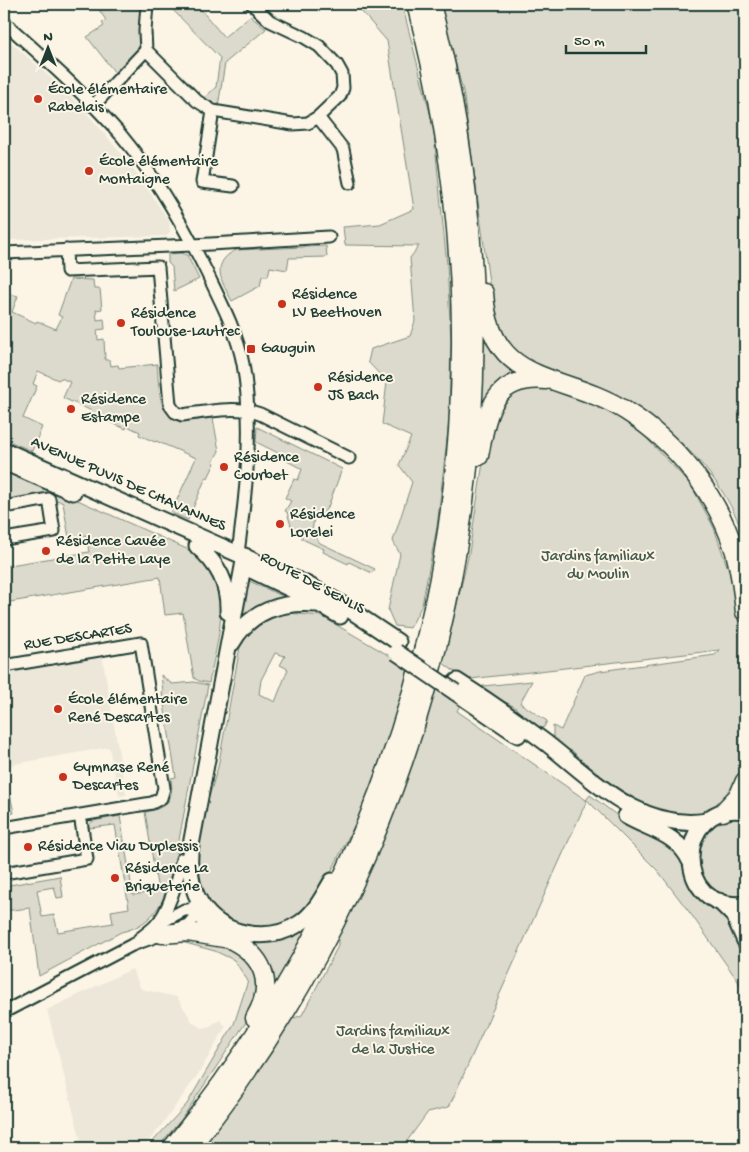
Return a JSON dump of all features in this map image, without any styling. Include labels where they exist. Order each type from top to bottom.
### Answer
[{"type":"highway","points":[[172,1148],[204,1109],[260,1026],[297,966],[339,886],[376,800],[411,700],[435,601],[447,531],[460,398],[460,288],[454,200],[439,102],[416,4]]},
{"type":"highway","points":[[430,4],[446,64],[459,137],[471,234],[475,340],[473,407],[469,456],[454,569]]},
{"type":"highway","points":[[459,137],[478,215],[484,305],[489,327],[499,345],[515,362],[533,373],[600,396],[636,417],[676,451],[702,485],[722,519],[740,572],[745,612]]},
{"type":"highway","points":[[190,1148],[243,1077],[291,1004],[335,924],[362,869],[392,796],[414,733],[444,621],[490,406],[502,393],[517,383],[534,380],[556,381]]},
{"type":"highway","points":[[702,485],[719,502],[730,518],[738,532],[745,552]]},
{"type":"highway","points":[[723,812],[740,794],[745,781]]},
{"type":"highway","points":[[200,905],[214,928],[250,953],[259,963],[265,980],[265,996],[261,1007],[225,1068],[204,1109]]},
{"type":"highway","points":[[159,930],[196,933],[231,940]]},
{"type":"main road","name":"AVENUE PUVIS DE CHAVANNES","points":[[4,450],[241,560]]},
{"type":"main road","name":"AVENUE PUVIS DE CHAVANNES","points":[[4,462],[197,546],[241,560]]},
{"type":"main road","points":[[197,546],[212,560],[220,572],[227,590],[228,612]]},
{"type":"main road","points":[[241,560],[228,612],[182,859],[184,885],[189,897],[225,926],[252,934],[280,932],[297,925],[307,917],[321,899],[376,800]]},
{"type":"main road","points":[[200,905],[189,866],[190,854],[227,655],[241,560]]},
{"type":"main road","name":"ROUTE DE SENLIS","points":[[241,560],[397,647]]},
{"type":"main road","name":"ROUTE DE SENLIS","points":[[241,560],[316,589],[397,647]]},
{"type":"main road","points":[[227,655],[235,637],[242,628],[265,610],[293,603],[325,606]]},
{"type":"main road","points":[[397,647],[456,687],[617,810],[675,840],[683,847],[699,885],[734,916],[745,941]]},
{"type":"main road","points":[[456,687],[506,713],[612,796],[654,818],[671,822],[692,823],[706,821],[723,812],[745,811]]},
{"type":"main road","points":[[690,861],[694,839],[706,821]]},
{"type":"main road","points":[[719,901],[745,904]]},
{"type":"street","points":[[147,4],[146,50],[198,100],[213,111],[300,124],[308,123],[318,117],[340,96],[343,83],[340,70],[314,42],[270,21],[252,4]]},
{"type":"street","points":[[4,22],[64,76],[122,136],[175,211],[227,314],[236,338],[244,372],[248,410],[241,560]]},
{"type":"street","points":[[93,106],[146,50]]},
{"type":"street","points":[[213,111],[202,182],[232,186]]},
{"type":"street","points":[[318,117],[343,149],[350,183]]},
{"type":"street","points":[[4,253],[329,237]]},
{"type":"street","points":[[66,250],[67,271],[158,267],[170,405],[172,410],[182,415],[248,410],[260,414],[349,458]]},
{"type":"street","points":[[4,507],[49,499],[54,530],[4,539]]},
{"type":"street","name":"RUE DESCARTES","points":[[4,666],[141,643],[164,782],[163,794],[157,802],[4,828]]},
{"type":"street","points":[[4,873],[87,859],[80,815]]},
{"type":"street","points":[[159,930],[182,859]]},
{"type":"street","points":[[4,1012],[159,930],[184,910],[200,905]]},
{"type":"shaded area","points":[[4,36],[85,111],[125,158],[169,221],[170,232],[166,236],[4,240],[4,215],[7,212],[4,203]]},
{"type":"shaded area","name":"École élémentaire René Descartes","points":[[102,655],[126,795],[119,796],[109,747],[4,766],[4,671]]},
{"type":"shaded area","points":[[132,969],[141,989],[177,997],[193,1023],[202,1028],[208,1027],[220,1020],[226,1026],[199,1073],[143,1148],[83,1148],[78,1144],[81,1141],[47,1010]]},
{"type":"green space","points":[[95,4],[142,4],[139,51],[119,74],[116,74],[87,37],[104,26],[102,23],[106,20]]},
{"type":"green space","points":[[167,4],[196,4],[224,37],[250,16],[266,29],[225,63],[218,107],[214,107],[203,99],[216,87],[220,58]]},
{"type":"green space","points":[[355,4],[402,4],[433,125],[447,265],[451,340],[449,421],[437,527],[422,605],[410,628],[395,626],[388,610],[400,554],[393,541],[412,482],[399,465],[411,437],[382,424],[387,382],[368,362],[371,349],[410,336],[415,321],[410,258],[419,246],[345,245],[343,227],[380,224],[414,209],[387,41]]},
{"type":"green space","points":[[440,4],[745,4],[745,539],[734,512],[704,466],[664,428],[642,412],[592,384],[538,368],[521,358],[501,342],[494,319],[463,91]]},
{"type":"green space","points":[[326,246],[327,257],[289,258],[287,270],[270,267],[268,276],[262,276],[260,286],[232,301],[224,286],[220,267],[228,255],[236,250]]},
{"type":"green space","points":[[180,253],[187,255],[199,279],[174,291],[172,267],[168,263],[168,254]]},
{"type":"green space","points":[[71,279],[93,280],[94,289],[100,289],[102,309],[96,310],[97,320],[104,319],[105,329],[97,330],[98,340],[104,339],[105,360],[110,360],[111,366],[118,365],[119,368],[157,364],[160,394],[164,409],[168,414],[183,420],[213,418],[219,451],[188,520],[171,513],[196,458],[139,435],[140,432],[127,426],[126,429],[91,414],[92,411],[63,398],[70,382],[61,378],[58,380],[38,371],[33,384],[37,386],[23,418],[42,427],[32,451],[4,439],[4,292],[18,296],[12,312],[36,323],[37,321],[56,329],[62,317],[58,315]]},
{"type":"green space","points":[[484,326],[527,376],[480,412],[482,330]]},
{"type":"green space","name":"Jardins familiaux du Moulin","points":[[540,385],[583,396],[633,424],[691,485],[714,528],[727,566],[733,569],[745,657],[745,769],[742,782],[734,796],[700,817],[651,812],[583,767],[574,752],[553,743],[553,726],[561,730],[585,675],[600,671],[715,655],[720,650],[470,679],[463,678],[443,663],[469,553],[490,417],[509,393]]},
{"type":"green space","points":[[257,427],[342,469],[328,507],[322,514],[314,516],[312,533],[320,543],[375,569],[372,573],[323,552],[324,549],[293,533],[287,512],[285,511],[291,501],[285,498],[294,479],[298,480],[302,469],[287,461],[288,458],[256,442]]},
{"type":"green space","points":[[4,467],[189,550],[204,563],[214,577],[219,593],[221,610],[217,647],[209,683],[194,678],[183,613],[165,615],[160,577],[4,603],[4,566],[89,552],[86,535],[69,538],[63,503],[47,495],[4,502]]},
{"type":"green space","points":[[247,580],[291,600],[237,630]]},
{"type":"green space","points":[[288,613],[321,616],[414,670],[361,812],[329,876],[310,907],[284,925],[262,931],[231,925],[209,907],[193,867],[200,827],[218,767],[240,647],[249,633],[265,620]],"holes":[[[275,653],[285,656],[280,665],[288,669],[275,702],[259,694],[261,680]]]},
{"type":"green space","points":[[161,675],[172,684],[194,682],[208,685],[171,883],[158,908],[139,925],[121,932],[39,976],[30,908],[4,911],[4,886],[60,876],[63,897],[57,898],[54,887],[37,890],[42,917],[54,915],[58,932],[113,923],[111,911],[129,908],[115,825],[89,828],[88,826],[93,821],[120,816],[133,895],[158,891],[145,812],[164,806],[170,798],[171,778],[176,777]]},
{"type":"green space","points":[[532,681],[520,703],[547,721],[544,727],[538,729],[525,719],[515,707],[482,690],[483,686]]},
{"type":"green space","name":"Jardins familiaux de la Justice","points":[[434,686],[461,703],[457,711],[586,800],[590,795],[623,820],[669,842],[722,909],[741,940],[745,951],[745,996],[738,981],[658,871],[587,800],[449,1107],[428,1112],[402,1148],[197,1148],[240,1095],[292,1019],[302,1015],[338,946],[338,932],[379,846],[406,776]]},
{"type":"green space","points":[[4,766],[14,813],[4,815]]},
{"type":"green space","points":[[732,818],[745,819],[745,895],[728,895],[714,889],[704,878],[699,865],[699,851],[704,837],[715,826]]},
{"type":"green space","points":[[315,915],[271,997],[237,936]]},
{"type":"green space","points":[[195,938],[239,948],[257,970],[256,1007],[181,1120],[157,1148],[147,1148],[187,1104],[234,1024],[248,981],[234,960],[215,951],[174,940]]},
{"type":"place","name":"École élémentaire Rabelais","points":[[38,99]]},
{"type":"place","name":"École élémentaire Montaigne","points":[[89,171]]},
{"type":"place","name":"Résidence LV Beethoven","points":[[282,304]]},
{"type":"place","name":"Résidence Toulouse-Lautrec","points":[[121,323]]},
{"type":"place","name":"Gauguin","points":[[251,349]]},
{"type":"place","name":"Résidence JS Bach","points":[[318,387]]},
{"type":"place","name":"Résidence Estampe","points":[[71,409]]},
{"type":"place","name":"Résidence Courbet","points":[[224,467]]},
{"type":"place","name":"Résidence Lorelei","points":[[280,524]]},
{"type":"place","name":"Résidence Cavée de la Petite Laye","points":[[46,551]]},
{"type":"place","name":"École élémentaire René Descartes","points":[[58,709]]},
{"type":"place","name":"Gymnase René Descartes","points":[[63,777]]},
{"type":"place","name":"Résidence Viau Duplessis","points":[[28,847]]},
{"type":"place","name":"Résidence La Briqueterie","points":[[115,878]]}]
